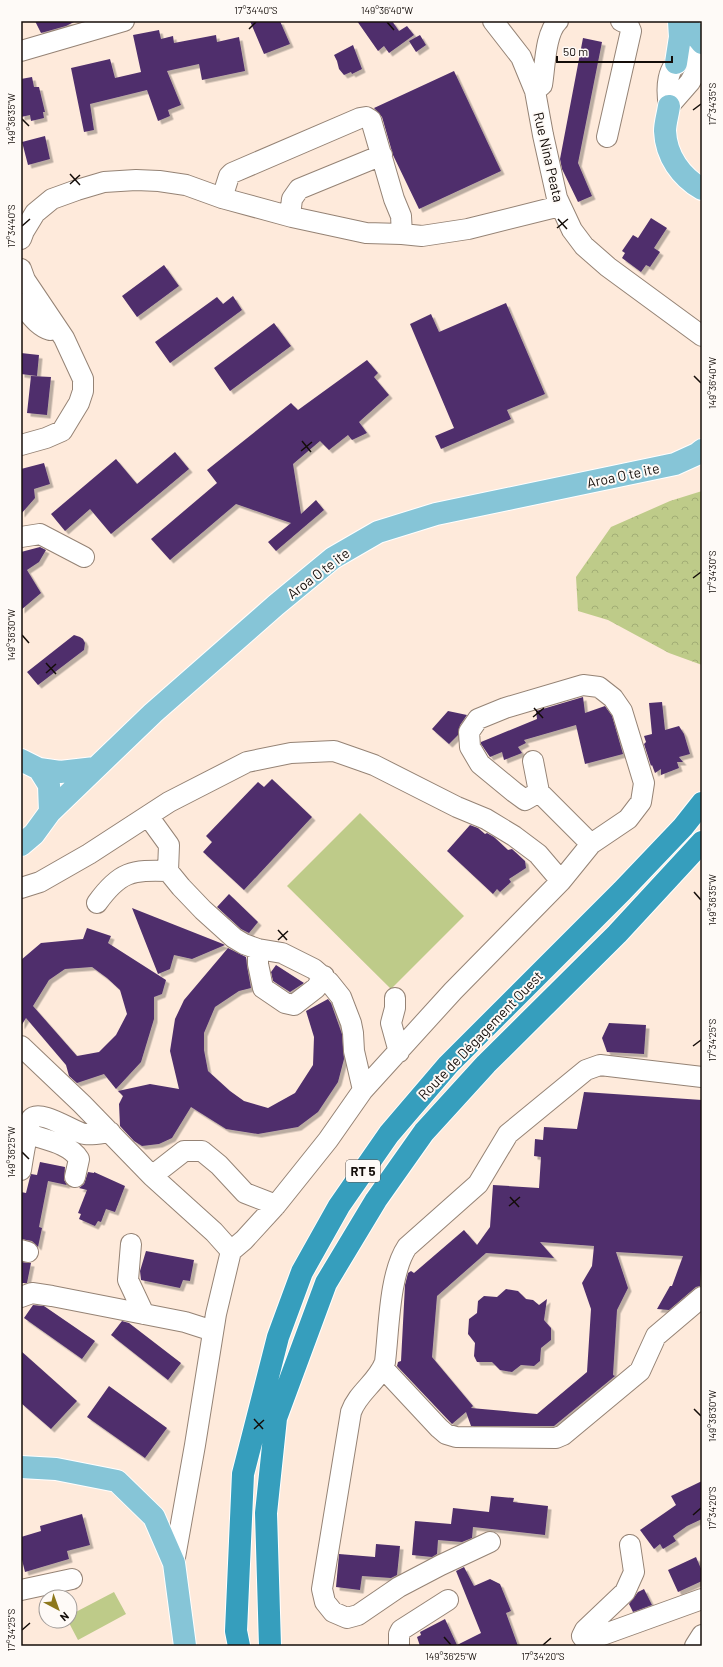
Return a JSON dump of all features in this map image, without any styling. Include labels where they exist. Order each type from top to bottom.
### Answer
[{"type":"highway","name":"Route de Dégagement Ouest","points":[[239,1646],[236,1631],[243,1474],[278,1337],[302,1272],[339,1206],[389,1134],[448,1065],[622,892],[683,827],[702,803]]},
{"type":"highway","name":"Route de Dégagement Ouest","points":[[270,1646],[266,1513],[276,1418],[326,1283],[376,1200],[424,1132],[486,1064],[617,934],[702,842]]},
{"type":"main road","points":[[676,63],[680,37],[679,21]]},
{"type":"main road","points":[[684,21],[702,43]]},
{"type":"main road","points":[[669,106],[665,129],[667,147],[678,169],[691,183],[702,189]]},
{"type":"main road","name":"Aroa O te ite","points":[[21,845],[34,834],[50,812],[154,713],[276,605],[333,558],[378,532],[436,514],[675,464],[697,454],[702,450]]},
{"type":"main road","points":[[26,761],[60,772],[95,768]]},
{"type":"main road","points":[[26,761],[49,785],[50,812]]},
{"type":"main road","points":[[21,1467],[56,1469],[118,1482],[154,1518],[174,1563],[185,1646]]},
{"type":"street","points":[[21,51],[79,27],[124,21]]},
{"type":"street","name":"Rue Nina Peata","points":[[493,21],[521,57],[535,91],[543,135],[560,206],[572,230],[584,246],[614,272],[702,336]]},
{"type":"street","points":[[535,91],[542,85],[547,45],[555,24],[558,21]]},
{"type":"street","points":[[608,137],[631,31],[628,24],[621,21]]},
{"type":"street","points":[[669,106],[666,92],[676,63],[683,58],[702,50]]},
{"type":"street","points":[[669,106],[690,82],[702,60]]},
{"type":"street","points":[[222,198],[229,176],[232,173],[360,118],[366,117],[371,120],[394,199],[401,216],[402,234]]},
{"type":"street","points":[[290,216],[292,199],[299,189],[382,155]]},
{"type":"street","points":[[21,239],[35,213],[52,199],[104,182],[136,180],[159,180],[186,185],[222,198],[366,234],[402,234],[422,236],[468,229],[560,206]]},
{"type":"street","points":[[21,269],[25,280],[61,334],[83,379],[83,392],[71,418],[62,430],[46,438],[21,445]]},
{"type":"street","points":[[21,304],[44,328],[61,334]]},
{"type":"street","points":[[21,537],[40,534],[84,557]]},
{"type":"street","points":[[174,1563],[213,1331],[231,1251],[244,1240],[276,1205],[328,1140],[363,1090],[454,992],[561,881],[591,844],[628,819],[641,802],[644,783],[622,711],[613,698],[599,687],[583,685],[505,708],[478,719],[469,732],[470,747],[473,753],[480,764],[498,780],[525,800],[539,792]]},
{"type":"street","points":[[21,888],[40,882],[89,854],[169,802],[247,762],[291,753],[334,751],[344,753],[374,765],[439,798],[486,819],[514,836],[538,854],[561,881]]},
{"type":"street","points":[[533,761],[539,792],[591,844]]},
{"type":"street","points":[[148,816],[169,845],[168,871],[180,887],[234,938],[244,944],[258,949],[282,952],[304,963],[324,976],[341,998],[351,1023],[354,1051],[363,1090]]},
{"type":"street","points":[[98,902],[106,890],[116,880],[136,871],[168,871]]},
{"type":"street","points":[[258,949],[258,964],[263,988],[285,1003],[294,1005],[316,988],[324,976]]},
{"type":"street","points":[[395,998],[395,1008],[391,1024],[399,1052]]},
{"type":"street","points":[[21,1046],[82,1104],[152,1176],[214,1232],[231,1251]]},
{"type":"street","points":[[490,1542],[441,1565],[399,1588],[358,1615],[347,1618],[333,1612],[325,1602],[322,1589],[350,1412],[354,1404],[378,1377],[385,1362],[395,1274],[400,1257],[407,1247],[478,1184],[508,1134],[586,1070],[593,1066],[600,1065],[702,1077]]},
{"type":"street","points":[[21,1170],[29,1134],[29,1124],[35,1116],[45,1117],[84,1134],[110,1132]]},
{"type":"street","points":[[29,1134],[62,1145],[73,1152],[79,1159],[75,1177]]},
{"type":"street","points":[[152,1176],[184,1151],[202,1151],[219,1165],[245,1193],[276,1205]]},
{"type":"street","points":[[131,1244],[128,1280],[144,1314]]},
{"type":"street","points":[[21,1297],[32,1293],[185,1322],[213,1331]]},
{"type":"street","points":[[383,1368],[446,1434],[456,1436],[556,1438],[563,1435],[640,1371],[656,1336],[702,1297]]},
{"type":"street","points":[[630,1545],[634,1572],[625,1592],[585,1630],[582,1636],[584,1639],[587,1640],[594,1638],[702,1599]]},
{"type":"street","points":[[21,1590],[72,1579]]},
{"type":"street","points":[[399,1640],[403,1628],[448,1600]]},
{"type":"street","points":[[695,1646],[702,1635]]},
{"type":"green space","points":[[702,491],[702,665],[669,653],[608,620],[578,611],[576,577],[611,527],[670,501]]},
{"type":"green space","points":[[360,813],[464,916],[391,989],[287,886]]},
{"type":"green space","points":[[114,1592],[126,1614],[78,1640],[72,1629],[78,1629],[78,1611]]},
{"type":"building","points":[[35,21],[76,21],[66,26],[41,33]]},
{"type":"building","points":[[250,21],[280,21],[290,44],[264,54]]},
{"type":"building","points":[[357,21],[392,21],[399,31],[407,26],[414,35],[389,53],[384,46],[378,51]]},
{"type":"building","points":[[159,30],[161,39],[173,36],[174,43],[216,35],[217,42],[239,37],[245,71],[202,80],[199,64],[167,71],[181,105],[168,110],[170,116],[158,121],[147,90],[90,104],[94,130],[84,132],[71,68],[110,59],[115,78],[141,72],[133,35]]},
{"type":"building","points":[[420,35],[426,45],[416,52],[409,41]]},
{"type":"building","points":[[583,38],[602,42],[578,163],[592,196],[578,202],[562,169],[560,159]]},
{"type":"building","points":[[353,45],[362,69],[352,74],[351,72],[344,75],[339,69],[334,55]]},
{"type":"building","points":[[454,71],[501,171],[419,209],[393,155],[382,117],[374,108]]},
{"type":"building","points":[[32,77],[34,87],[39,87],[45,112],[43,112],[44,118],[31,121],[30,115],[21,117],[21,79]]},
{"type":"building","points":[[45,136],[50,159],[28,165],[22,142]]},
{"type":"building","points":[[651,218],[667,228],[654,248],[660,252],[650,267],[646,265],[641,272],[622,258],[625,253],[622,251],[633,235],[638,238]]},
{"type":"building","points":[[164,265],[179,286],[137,317],[122,296]]},
{"type":"building","points":[[233,296],[242,310],[170,363],[155,342],[217,297],[223,304]]},
{"type":"building","points":[[506,303],[545,394],[507,410],[511,419],[441,449],[435,436],[454,428],[410,324],[431,314],[439,332]]},
{"type":"building","points":[[274,323],[291,346],[230,391],[214,368]]},
{"type":"building","points":[[21,353],[39,355],[37,376],[21,374]]},
{"type":"building","points":[[367,360],[378,373],[374,377],[389,395],[359,422],[367,433],[352,440],[348,435],[329,450],[320,441],[293,464],[301,514],[316,500],[324,510],[276,551],[268,542],[291,523],[236,504],[170,560],[151,539],[217,483],[207,470],[291,403],[298,410]]},
{"type":"building","points":[[31,376],[51,377],[47,415],[27,413]]},
{"type":"building","points":[[175,452],[189,469],[111,534],[90,509],[65,531],[51,514],[116,459],[137,484]]},
{"type":"building","points":[[44,463],[50,484],[34,489],[35,498],[21,514],[21,469]]},
{"type":"building","points":[[40,547],[46,550],[39,562],[27,570],[41,593],[21,610],[21,552]]},
{"type":"building","points":[[74,635],[83,639],[85,643],[84,650],[38,685],[27,672]]},
{"type":"building","points":[[583,697],[585,713],[605,706],[612,716],[623,754],[585,764],[576,725],[524,740],[526,743],[518,747],[522,753],[504,760],[502,752],[490,757],[481,744],[481,742],[537,719],[536,711]]},
{"type":"building","points":[[662,702],[665,730],[679,726],[684,734],[690,754],[679,757],[683,762],[677,762],[679,768],[661,775],[661,769],[655,773],[652,765],[651,766],[644,744],[646,742],[644,736],[652,734],[649,703]]},
{"type":"building","points":[[448,711],[467,715],[460,725],[458,735],[449,744],[432,729]]},
{"type":"building","points":[[272,779],[312,817],[244,890],[203,852],[212,842],[206,836],[258,782],[264,787]]},
{"type":"building","points":[[470,825],[478,828],[485,834],[487,833],[494,837],[508,850],[512,849],[525,861],[526,868],[509,879],[511,882],[500,892],[497,889],[493,894],[447,851]]},
{"type":"building","points":[[229,894],[258,922],[249,933],[241,929],[217,907]]},
{"type":"building","points":[[132,908],[225,945],[192,959],[174,955],[170,969],[158,974]]},
{"type":"building","points":[[87,928],[111,936],[108,943],[166,980],[162,994],[154,997],[154,1019],[141,1062],[116,1089],[104,1074],[77,1083],[69,1076],[66,1065],[26,1018],[21,1026],[21,960],[41,943],[83,939]],"holes":[[[92,967],[120,990],[127,1014],[116,1035],[99,1052],[77,1056],[33,1006],[49,980],[65,969]]]},
{"type":"building","points":[[228,948],[246,957],[251,988],[239,991],[215,1007],[204,1033],[204,1050],[208,1071],[230,1091],[244,1101],[268,1108],[295,1093],[313,1065],[314,1037],[306,1011],[328,999],[331,1003],[342,1034],[344,1059],[338,1082],[318,1112],[298,1127],[258,1134],[226,1129],[191,1107],[172,1138],[159,1144],[142,1146],[134,1141],[120,1126],[119,1104],[123,1096],[118,1091],[150,1084],[179,1089],[170,1051],[175,1019],[184,1000]]},
{"type":"building","points":[[276,965],[304,983],[290,992],[273,981],[271,972]]},
{"type":"building","points":[[609,1023],[646,1025],[644,1054],[607,1052],[602,1038]]},
{"type":"building","points":[[584,1092],[702,1100],[702,1253],[700,1286],[696,1287],[669,1310],[657,1309],[670,1286],[672,1286],[683,1256],[616,1252],[628,1288],[617,1310],[613,1375],[615,1376],[554,1426],[471,1426],[466,1412],[452,1424],[397,1366],[398,1362],[401,1361],[405,1285],[408,1273],[411,1271],[414,1273],[464,1230],[477,1245],[490,1227],[493,1185],[539,1188],[541,1157],[534,1156],[535,1139],[543,1140],[544,1127],[577,1129]],"holes":[[[540,1242],[594,1246],[592,1266],[582,1283],[591,1309],[587,1372],[537,1414],[471,1408],[473,1406],[432,1357],[437,1296],[486,1253],[554,1258]]]},
{"type":"building","points":[[40,1162],[65,1167],[64,1180],[67,1185],[48,1181],[39,1227],[42,1228],[38,1247],[32,1241],[21,1239],[21,1192],[26,1193],[31,1174],[37,1175]]},
{"type":"building","points":[[88,1172],[94,1172],[125,1186],[115,1212],[106,1209],[101,1222],[98,1221],[95,1226],[79,1219],[81,1214],[78,1213],[87,1190],[79,1188],[84,1184]]},
{"type":"building","points":[[146,1251],[194,1260],[190,1281],[183,1280],[180,1288],[141,1280],[140,1271]]},
{"type":"building","points":[[21,1262],[31,1263],[27,1283],[21,1283]]},
{"type":"building","points":[[506,1289],[518,1291],[526,1299],[533,1300],[539,1305],[547,1299],[544,1320],[551,1328],[551,1340],[541,1348],[540,1361],[534,1366],[521,1365],[512,1372],[500,1370],[492,1362],[477,1362],[474,1356],[475,1343],[468,1334],[469,1319],[477,1313],[478,1301],[484,1296],[497,1297]]},
{"type":"building","points":[[33,1305],[44,1306],[95,1341],[82,1359],[24,1318]]},
{"type":"building","points":[[122,1321],[129,1323],[181,1363],[168,1380],[111,1335]]},
{"type":"building","points":[[21,1351],[77,1401],[51,1429],[21,1403]]},
{"type":"building","points":[[109,1386],[167,1428],[145,1458],[87,1417]]},
{"type":"building","points":[[702,1481],[702,1519],[687,1526],[673,1536],[676,1541],[663,1549],[660,1544],[654,1549],[640,1530],[676,1505],[671,1496]]},
{"type":"building","points":[[491,1496],[514,1498],[513,1502],[548,1506],[545,1535],[473,1527],[472,1538],[462,1542],[438,1540],[437,1554],[432,1557],[412,1555],[415,1521],[451,1524],[453,1508],[489,1512]]},
{"type":"building","points":[[82,1514],[90,1545],[67,1551],[69,1559],[25,1572],[21,1556],[21,1537],[41,1531],[40,1526]]},
{"type":"building","points":[[376,1544],[400,1546],[397,1575],[391,1578],[362,1576],[360,1590],[336,1587],[339,1554],[375,1557]]},
{"type":"building","points":[[696,1557],[702,1571],[702,1581],[678,1592],[668,1570]]},
{"type":"building","points":[[464,1567],[474,1586],[490,1579],[500,1584],[511,1611],[506,1613],[518,1646],[420,1646],[417,1637],[421,1635],[420,1632],[445,1619],[457,1645],[481,1633],[456,1571]]},
{"type":"building","points":[[644,1589],[652,1605],[633,1612],[629,1604],[638,1592]]}]
